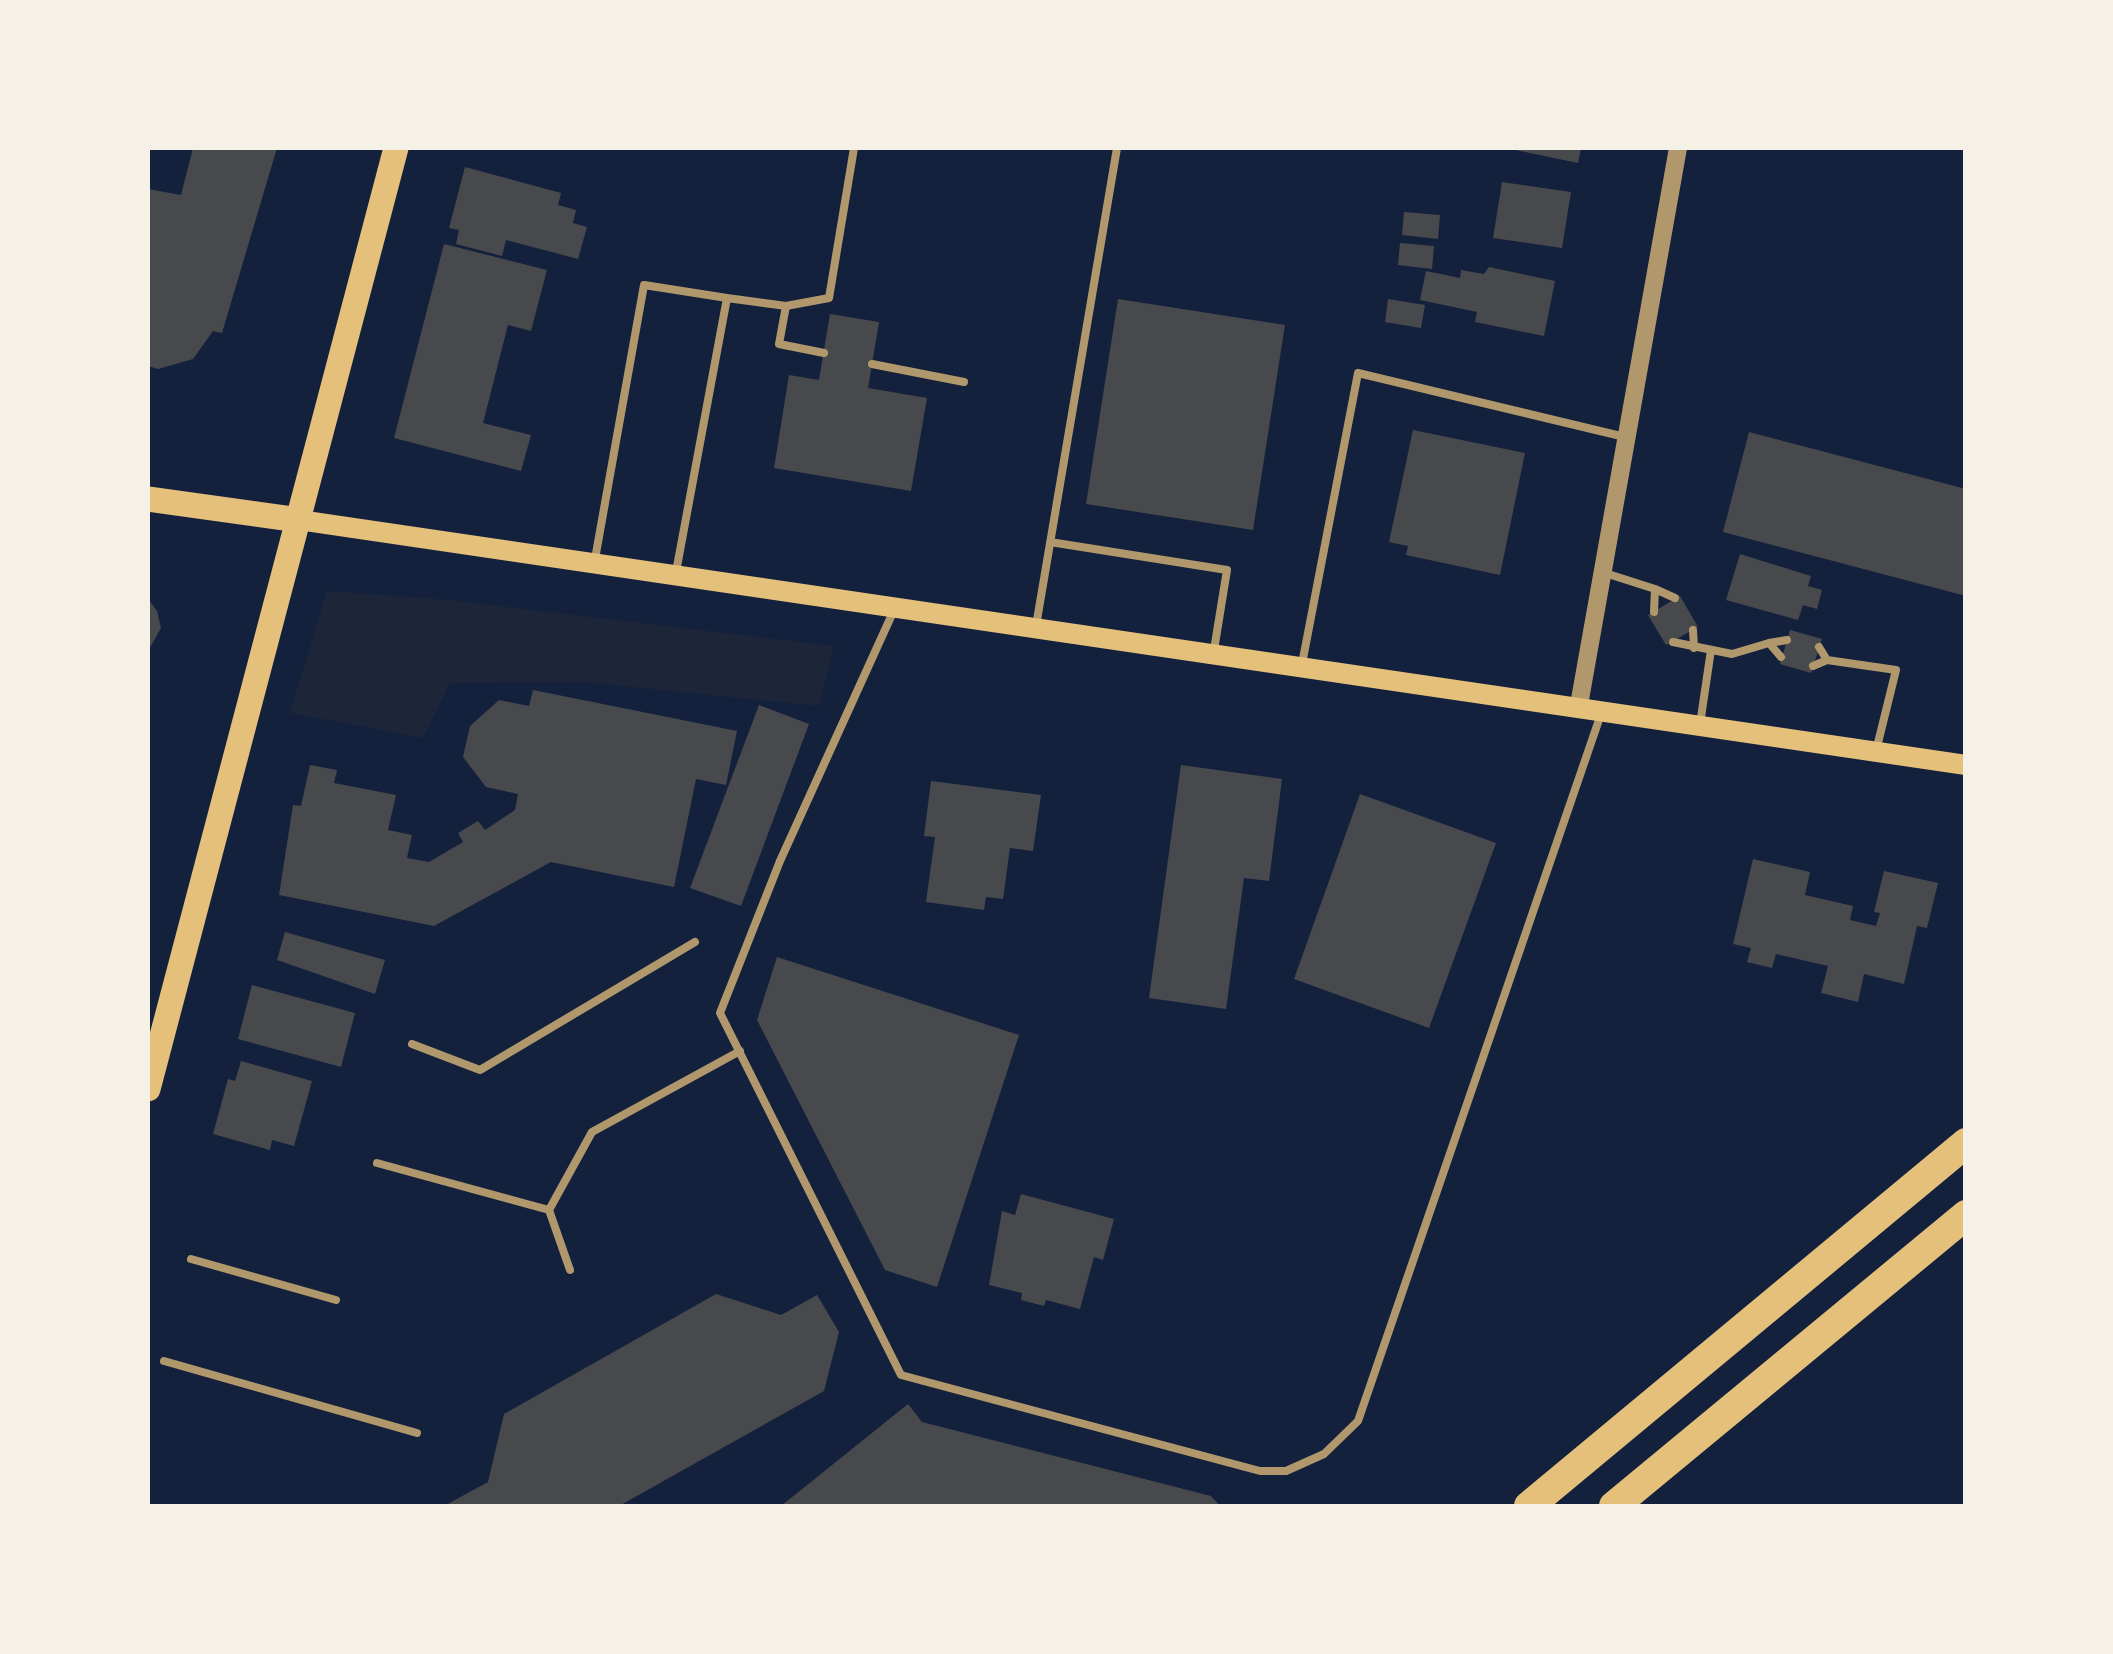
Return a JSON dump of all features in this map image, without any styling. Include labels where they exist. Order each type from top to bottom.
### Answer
[{"type":"highway","points":[[1529,1506],[1966,1143]]},
{"type":"highway","points":[[1614,1506],[1966,1215]]},
{"type":"main road","points":[[148,1089],[396,148]]},
{"type":"main road","points":[[148,499],[1302,664],[1966,764]]},
{"type":"street","points":[[1580,705],[1678,148]]},
{"type":"lane","points":[[594,564],[644,285],[786,306],[830,298],[854,148]]},
{"type":"lane","points":[[1036,626],[1117,148]]},
{"type":"lane","points":[[676,576],[727,298]]},
{"type":"lane","points":[[786,306],[779,344],[824,353]]},
{"type":"lane","points":[[872,364],[964,382]]},
{"type":"lane","points":[[1302,664],[1358,374],[1626,437]]},
{"type":"lane","points":[[1050,542],[1227,570],[1214,652]]},
{"type":"lane","points":[[1602,572],[1675,598]]},
{"type":"lane","points":[[1654,612],[1655,589]]},
{"type":"lane","points":[[896,606],[780,861],[720,1014],[901,1375],[1234,1466],[1286,1471],[1324,1454],[1358,1420],[1374,1384],[1603,708]]},
{"type":"lane","points":[[1693,630],[1694,648]]},
{"type":"lane","points":[[1673,642],[1732,654],[1787,640]]},
{"type":"lane","points":[[1769,643],[1782,657]]},
{"type":"lane","points":[[1819,647],[1826,660]]},
{"type":"lane","points":[[1700,724],[1710,650]]},
{"type":"lane","points":[[1813,666],[1826,660],[1896,670],[1876,751]]},
{"type":"lane","points":[[412,1044],[480,1070],[695,942]]},
{"type":"lane","points":[[570,1270],[549,1210],[592,1132],[740,1051]]},
{"type":"lane","points":[[377,1163],[549,1210]]},
{"type":"lane","points":[[192,1259],[336,1300]]},
{"type":"lane","points":[[164,1361],[418,1434]]},
{"type":"shaded area","points":[[327,591],[449,600],[834,646],[819,706],[583,682],[450,683],[423,738],[290,713]]},
{"type":"building","points":[[193,148],[277,148],[222,333],[213,331],[193,359],[158,369],[148,366],[148,189],[181,195]]},
{"type":"building","points":[[1506,148],[1581,148],[1578,163]]},
{"type":"building","points":[[465,167],[561,193],[558,205],[576,210],[573,223],[587,227],[578,259],[506,240],[502,256],[456,244],[459,230],[449,228]]},
{"type":"building","points":[[1502,182],[1571,192],[1562,248],[1493,238]]},
{"type":"building","points":[[1404,212],[1440,215],[1438,239],[1402,235]]},
{"type":"building","points":[[1400,243],[1434,246],[1432,269],[1398,265]]},
{"type":"building","points":[[444,244],[547,270],[531,331],[508,325],[483,423],[531,435],[521,471],[394,438]]},
{"type":"building","points":[[1489,267],[1555,281],[1544,336],[1475,322],[1477,312],[1420,300],[1426,271],[1460,278],[1461,270],[1484,274]]},
{"type":"building","points":[[1118,299],[1285,325],[1253,530],[1086,504]]},
{"type":"building","points":[[1388,299],[1425,305],[1421,328],[1385,322]]},
{"type":"building","points":[[830,314],[879,322],[868,388],[927,398],[911,491],[774,468],[789,375],[819,380]]},
{"type":"building","points":[[1413,430],[1525,453],[1500,575],[1406,555],[1408,546],[1389,542]]},
{"type":"building","points":[[1749,432],[1966,489],[1966,596],[1723,532]]},
{"type":"building","points":[[1740,554],[1811,576],[1808,586],[1822,590],[1817,609],[1803,605],[1798,620],[1726,600]]},
{"type":"building","points":[[1680,596],[1698,627],[1666,645],[1648,615]]},
{"type":"building","points":[[148,599],[157,611],[161,628],[148,651]]},
{"type":"building","points":[[1790,630],[1822,639],[1811,673],[1780,664]]},
{"type":"building","points":[[533,690],[737,731],[726,785],[696,779],[674,887],[551,862],[434,926],[279,895],[293,805],[301,806],[310,765],[337,770],[334,783],[396,795],[388,830],[412,835],[407,858],[429,862],[463,842],[458,833],[478,821],[485,830],[515,810],[518,794],[486,787],[463,757],[470,726],[499,700],[529,706]]},
{"type":"building","points":[[759,705],[809,724],[741,906],[690,888]]},
{"type":"building","points":[[1181,765],[1282,779],[1269,881],[1244,878],[1226,1009],[1149,998]]},
{"type":"building","points":[[931,781],[1041,795],[1033,851],[1010,848],[1003,899],[986,897],[984,910],[926,902],[935,837],[924,836]]},
{"type":"building","points":[[1360,794],[1496,843],[1429,1028],[1294,979]]},
{"type":"building","points":[[1753,859],[1810,872],[1805,895],[1853,906],[1850,920],[1876,926],[1880,913],[1874,912],[1884,871],[1938,883],[1927,928],[1917,926],[1904,984],[1864,974],[1858,1002],[1821,993],[1828,966],[1776,954],[1772,968],[1747,962],[1751,948],[1733,944]]},
{"type":"building","points":[[285,932],[385,960],[375,994],[277,960]]},
{"type":"building","points":[[777,957],[1019,1035],[937,1287],[885,1270],[757,1020]]},
{"type":"building","points":[[252,985],[355,1013],[341,1067],[238,1039]]},
{"type":"building","points":[[241,1061],[312,1081],[294,1146],[272,1140],[270,1150],[213,1134],[228,1079],[235,1081]]},
{"type":"building","points":[[1021,1194],[1114,1219],[1103,1260],[1094,1257],[1080,1309],[1046,1300],[1044,1306],[1021,1300],[1022,1293],[989,1285],[1002,1211],[1015,1215]]},
{"type":"building","points":[[716,1294],[781,1315],[817,1295],[839,1332],[824,1391],[619,1506],[444,1506],[488,1482],[504,1414]]},
{"type":"building","points":[[908,1404],[922,1422],[1211,1496],[1220,1506],[781,1506]]}]
